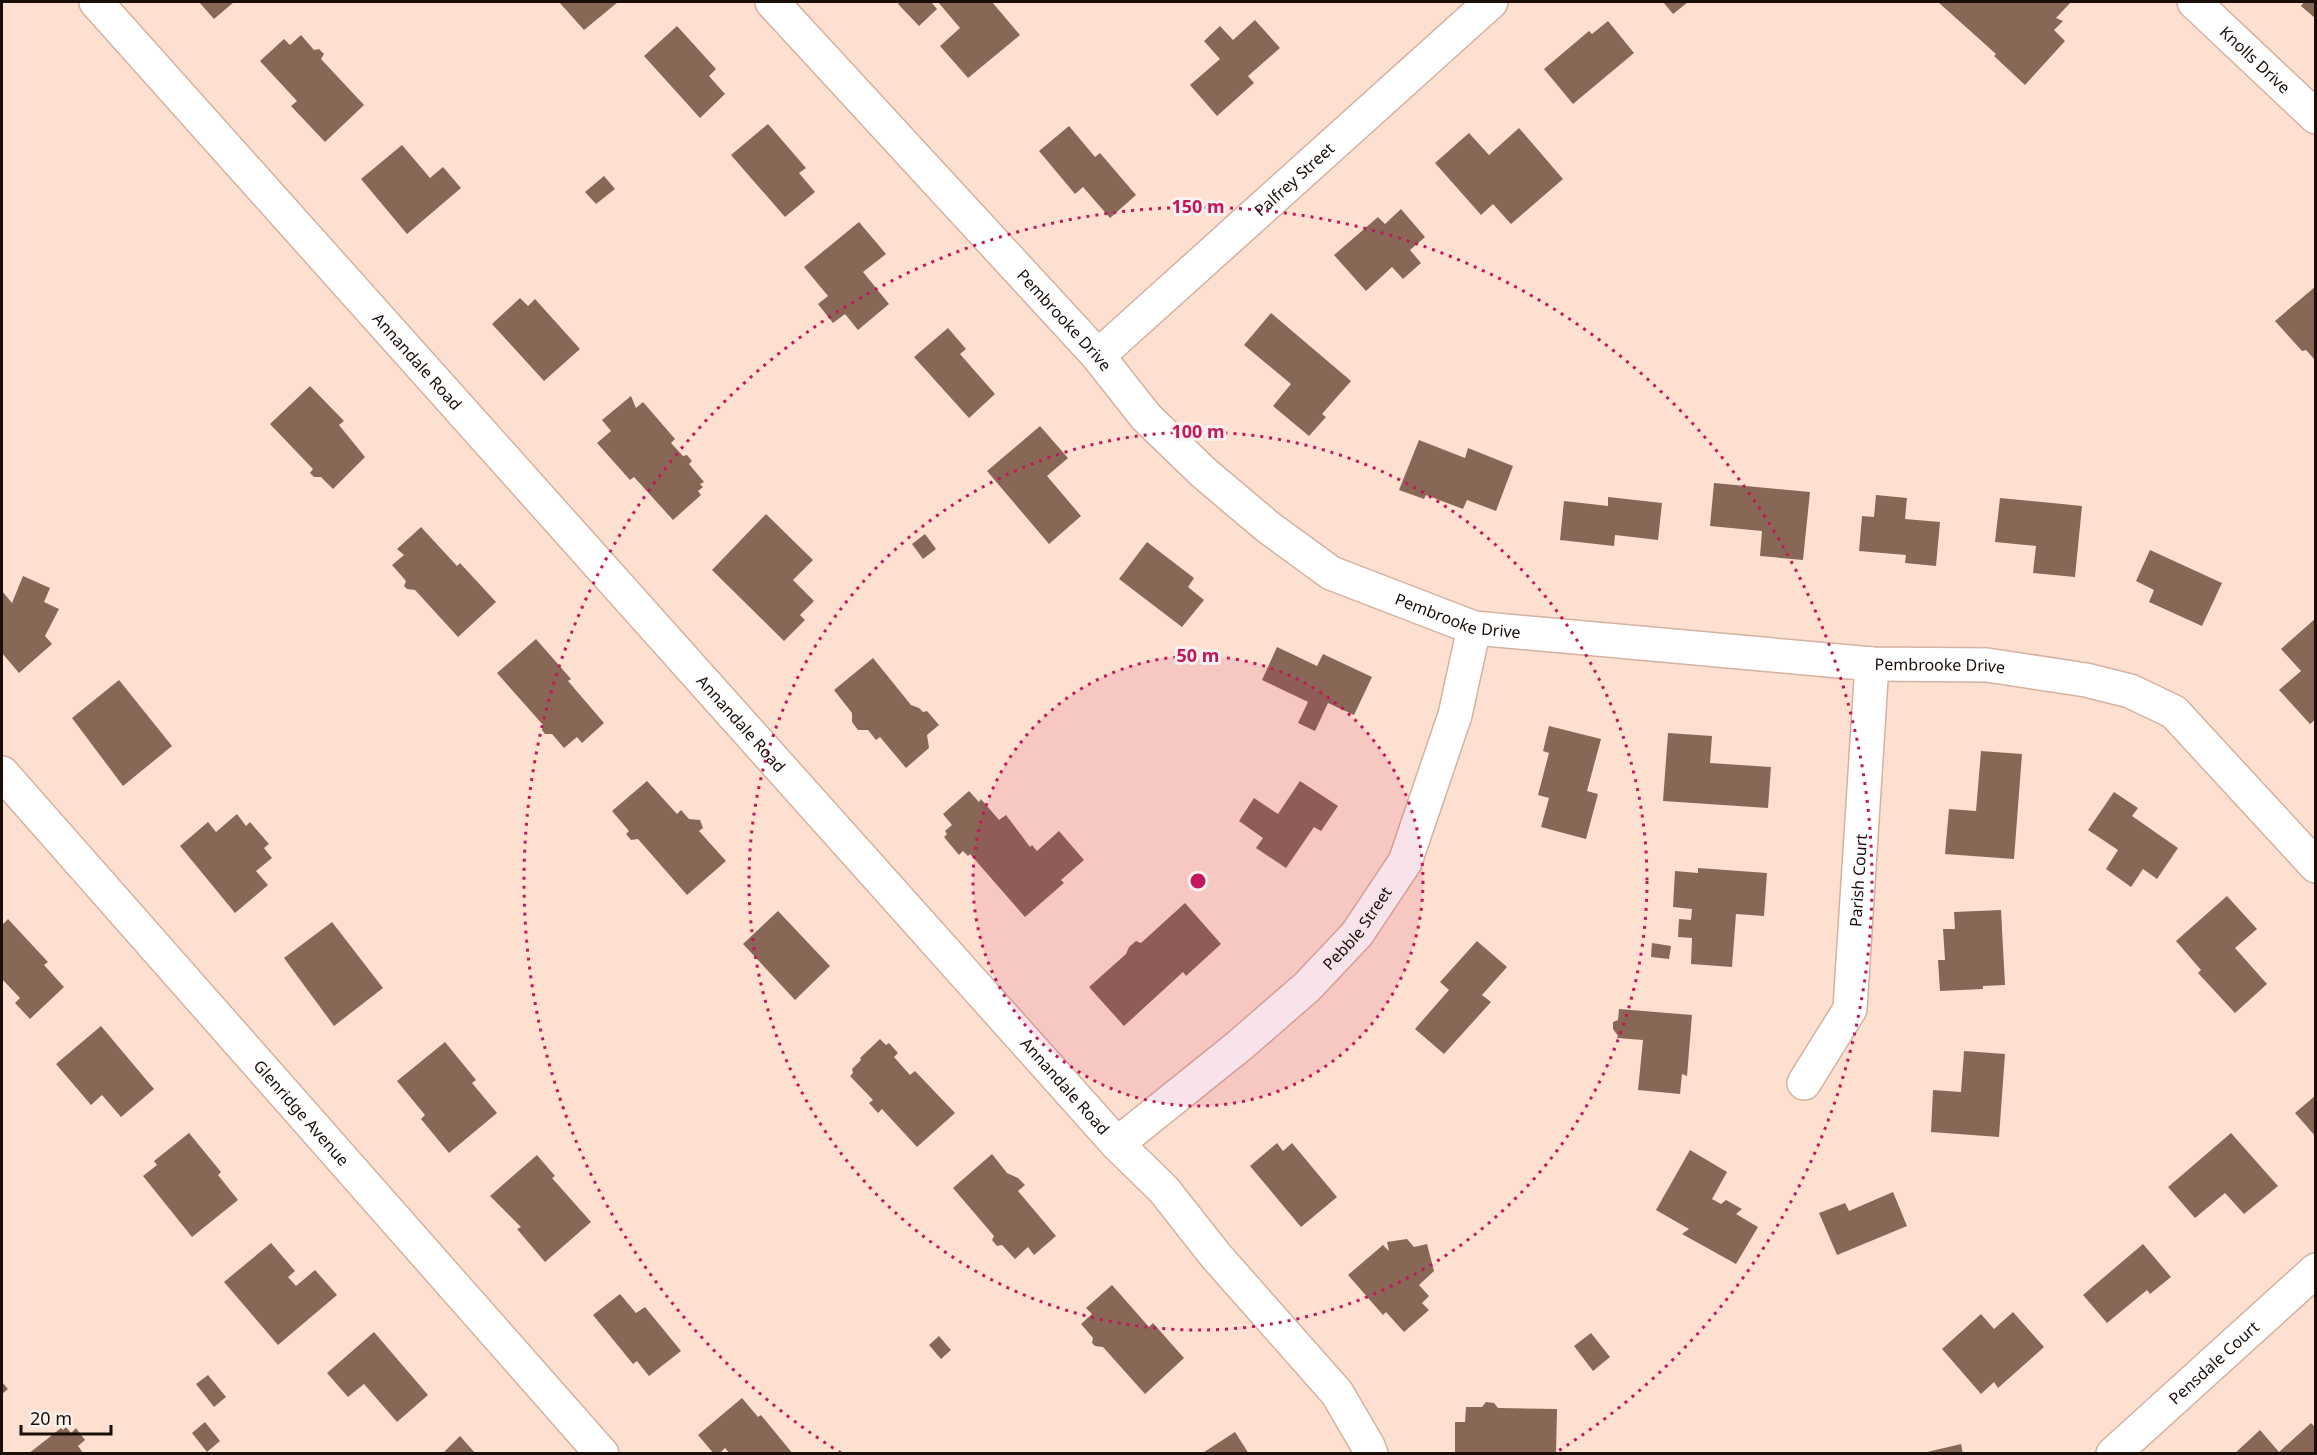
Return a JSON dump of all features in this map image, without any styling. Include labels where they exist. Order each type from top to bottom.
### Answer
[{"type":"street","name":"Annandale Road","points":[[96,2],[1117,1144],[1164,1190],[1216,1256],[1337,1393],[1371,1454]]},
{"type":"street","name":"Pembrooke Drive","points":[[773,2],[1098,356],[1146,417],[1204,473],[1330,573],[1474,628],[1872,664],[1987,665],[2086,680],[2130,691],[2174,712],[2316,866]]},
{"type":"street","name":"Palfrey Street","points":[[1098,356],[1491,2]]},
{"type":"street","name":"Knolls Drive","points":[[2194,2],[2316,117]]},
{"type":"street","name":"Pebble Street","points":[[1117,1144],[1239,1046],[1298,994],[1357,934],[1405,862],[1455,715],[1474,628]]},
{"type":"street","name":"Parish Court","points":[[1804,1083],[1850,1009],[1872,664]]},
{"type":"street","name":"Glenridge Avenue","points":[[2,773],[602,1454]]},
{"type":"street","name":"Pensdale Court","points":[[2113,1454],[2316,1270]]},
{"type":"building","points":[[199,2],[234,2],[214,19]]},
{"type":"building","points":[[559,2],[618,2],[584,30]]},
{"type":"building","points":[[901,2],[931,2],[937,9],[919,26],[898,4]]},
{"type":"building","points":[[938,2],[992,2],[1020,35],[968,78],[940,46],[960,28]]},
{"type":"building","points":[[1663,2],[1688,2],[1673,14]]},
{"type":"building","points":[[1938,2],[2071,2],[2056,18],[2063,21],[2054,30],[2065,41],[2025,85],[1994,56],[1996,54]]},
{"type":"building","points":[[2304,2],[2316,2],[2316,19],[2301,6]]},
{"type":"building","points":[[1255,20],[1280,48],[1248,76],[1254,83],[1217,116],[1190,85],[1220,59],[1204,41],[1220,26],[1233,40]]},
{"type":"building","points":[[1608,21],[1634,53],[1573,104],[1544,69],[1589,31],[1592,34]]},
{"type":"building","points":[[677,26],[716,69],[709,76],[725,94],[700,118],[644,56]]},
{"type":"building","points":[[301,35],[314,50],[319,49],[324,54],[321,59],[364,105],[325,142],[291,106],[297,101],[260,61],[284,39],[290,45]]},
{"type":"building","points":[[768,124],[806,168],[799,173],[815,192],[785,217],[731,155]]},
{"type":"building","points":[[1069,126],[1095,157],[1100,153],[1136,195],[1110,218],[1083,187],[1075,194],[1039,151]]},
{"type":"building","points":[[1519,128],[1563,179],[1511,224],[1493,204],[1481,215],[1435,163],[1469,133],[1489,155]]},
{"type":"building","points":[[402,145],[430,178],[443,167],[461,188],[407,234],[361,179]]},
{"type":"building","points":[[604,176],[615,189],[596,204],[585,192]]},
{"type":"building","points":[[1401,209],[1425,237],[1410,250],[1421,263],[1403,279],[1392,267],[1366,291],[1334,255],[1378,217],[1385,224]]},
{"type":"building","points":[[859,222],[886,254],[863,272],[889,304],[858,330],[845,314],[833,323],[818,304],[828,296],[804,267]]},
{"type":"building","points":[[2316,286],[2316,361],[2306,350],[2302,351],[2275,321]]},
{"type":"building","points":[[520,298],[528,306],[535,299],[580,349],[544,381],[492,324]]},
{"type":"building","points":[[1271,313],[1351,381],[1322,414],[1326,417],[1309,436],[1273,406],[1291,384],[1244,345]]},
{"type":"building","points":[[948,328],[966,349],[960,354],[995,394],[969,418],[914,357]]},
{"type":"building","points":[[310,386],[344,421],[339,425],[365,457],[333,489],[321,477],[314,477],[310,473],[313,469],[270,424]]},
{"type":"building","points":[[631,396],[636,408],[643,402],[675,439],[671,443],[683,456],[687,455],[692,461],[689,464],[704,482],[700,484],[703,487],[698,491],[701,495],[673,520],[634,477],[630,480],[597,443],[611,431],[602,420]]},
{"type":"building","points":[[1040,426],[1068,458],[1047,476],[1081,516],[1049,544],[987,471]]},
{"type":"building","points":[[1419,440],[1465,458],[1468,448],[1513,466],[1496,511],[1467,500],[1463,509],[1426,495],[1424,499],[1399,490]]},
{"type":"building","points":[[1714,483],[1810,492],[1803,560],[1760,556],[1762,531],[1710,526]]},
{"type":"building","points":[[1876,495],[1907,498],[1905,519],[1940,522],[1936,566],[1905,563],[1906,555],[1859,551],[1862,516],[1874,517]]},
{"type":"building","points":[[1608,497],[1662,503],[1658,540],[1615,535],[1614,546],[1560,540],[1564,501],[1608,506]]},
{"type":"building","points":[[2000,498],[2082,506],[2075,577],[2033,573],[2036,546],[1995,542]]},
{"type":"building","points":[[766,514],[813,560],[793,580],[814,601],[800,615],[805,620],[784,641],[712,570]]},
{"type":"building","points":[[421,527],[457,566],[460,563],[496,602],[458,637],[415,590],[404,586],[406,581],[392,565],[404,555],[397,549]]},
{"type":"building","points":[[925,534],[936,549],[923,559],[912,544]]},
{"type":"building","points":[[1147,542],[1194,578],[1188,587],[1204,600],[1182,627],[1119,579]]},
{"type":"building","points":[[2150,550],[2222,583],[2202,626],[2149,602],[2154,590],[2136,581]]},
{"type":"building","points":[[23,576],[50,588],[44,602],[59,609],[45,636],[52,644],[19,673],[2,653],[2,591],[12,603]]},
{"type":"building","points":[[2316,618],[2316,719],[2310,724],[2279,690],[2301,671],[2281,649]]},
{"type":"building","points":[[536,639],[571,679],[568,681],[604,723],[582,743],[577,737],[564,748],[552,734],[545,734],[542,730],[543,725],[497,673]]},
{"type":"building","points":[[1277,647],[1317,666],[1323,654],[1372,677],[1354,715],[1328,703],[1315,731],[1298,723],[1308,702],[1262,680]]},
{"type":"building","points":[[873,658],[911,705],[923,712],[927,711],[939,725],[927,735],[929,748],[906,768],[880,737],[876,740],[868,730],[858,730],[852,722],[852,713],[834,690]]},
{"type":"building","points":[[119,680],[172,746],[123,786],[72,718]]},
{"type":"building","points":[[1549,726],[1601,739],[1587,791],[1598,794],[1586,839],[1541,827],[1549,798],[1538,795],[1549,753],[1543,751]]},
{"type":"building","points":[[1668,733],[1712,736],[1710,763],[1771,767],[1768,808],[1663,801]]},
{"type":"building","points":[[1981,751],[2022,754],[2014,859],[1945,854],[1949,809],[1976,811]]},
{"type":"building","points":[[647,781],[677,814],[681,810],[689,819],[700,820],[703,828],[699,831],[726,861],[687,895],[638,839],[631,840],[626,834],[629,831],[612,811]]},
{"type":"building","points":[[1300,781],[1338,806],[1321,831],[1314,827],[1286,868],[1256,848],[1263,838],[1239,821],[1254,798],[1278,814]]},
{"type":"building","points":[[969,791],[979,802],[981,799],[999,820],[1006,815],[1030,847],[1032,845],[1037,851],[1059,831],[1084,860],[1061,880],[1064,883],[1025,917],[970,854],[968,856],[963,851],[959,855],[944,837],[947,834],[945,831],[952,825],[943,814]]},
{"type":"building","points":[[2114,792],[2138,808],[2132,816],[2178,848],[2157,879],[2143,869],[2131,887],[2106,869],[2118,850],[2088,830]]},
{"type":"building","points":[[237,814],[246,826],[250,822],[269,844],[264,848],[272,858],[256,871],[268,885],[235,913],[180,846],[208,822],[216,832]]},
{"type":"building","points":[[1698,868],[1767,873],[1764,916],[1736,914],[1732,967],[1691,964],[1692,938],[1678,937],[1679,919],[1691,920],[1692,909],[1673,907],[1675,871],[1698,873]]},
{"type":"building","points":[[2227,896],[2257,929],[2235,948],[2267,984],[2235,1013],[2198,973],[2201,970],[2176,941]]},
{"type":"building","points":[[1185,903],[1221,944],[1186,976],[1183,972],[1124,1026],[1089,987],[1126,954],[1129,947],[1136,941],[1141,943]]},
{"type":"building","points":[[2001,910],[2005,985],[1983,986],[1983,989],[1940,991],[1938,960],[1945,960],[1943,929],[1955,929],[1954,912]]},
{"type":"building","points":[[778,911],[830,966],[795,1000],[743,944]]},
{"type":"building","points":[[8,919],[48,962],[44,965],[64,987],[30,1019],[15,1003],[20,998],[2,979],[2,925]]},
{"type":"building","points":[[332,922],[383,988],[334,1026],[284,958]]},
{"type":"building","points":[[1477,941],[1507,967],[1482,995],[1491,1002],[1444,1054],[1415,1029],[1449,990],[1440,982]]},
{"type":"building","points":[[1652,943],[1671,946],[1669,959],[1651,957]]},
{"type":"building","points":[[1619,1009],[1692,1015],[1687,1076],[1682,1074],[1680,1094],[1638,1090],[1643,1040],[1617,1038],[1613,1022],[1618,1020]]},
{"type":"building","points":[[101,1026],[154,1089],[121,1117],[102,1095],[91,1105],[56,1064]]},
{"type":"building","points":[[880,1039],[886,1045],[889,1043],[898,1053],[894,1057],[910,1075],[915,1071],[955,1113],[917,1147],[882,1109],[878,1113],[869,1103],[873,1100],[850,1076],[853,1073],[852,1069],[861,1060],[860,1058]]},
{"type":"building","points":[[445,1042],[476,1080],[472,1083],[497,1113],[449,1153],[421,1119],[425,1115],[397,1081]]},
{"type":"building","points":[[1964,1051],[2005,1054],[1999,1137],[1931,1132],[1933,1090],[1961,1092]]},
{"type":"building","points":[[2316,1095],[2316,1137],[2295,1113]]},
{"type":"building","points":[[189,1133],[221,1172],[218,1175],[238,1200],[192,1237],[143,1176],[157,1165],[154,1161]]},
{"type":"building","points":[[2231,1133],[2278,1186],[2244,1214],[2225,1193],[2195,1218],[2168,1187]]},
{"type":"building","points":[[1277,1143],[1283,1151],[1292,1143],[1337,1197],[1301,1227],[1250,1166]]},
{"type":"building","points":[[1690,1150],[1727,1172],[1712,1199],[1721,1204],[1726,1200],[1742,1209],[1736,1214],[1758,1227],[1736,1264],[1682,1234],[1689,1229],[1656,1210]]},
{"type":"building","points":[[992,1154],[1007,1173],[1018,1178],[1025,1185],[1018,1191],[1056,1236],[1034,1255],[1028,1247],[1015,1259],[1002,1245],[997,1246],[992,1240],[994,1236],[953,1188]]},
{"type":"building","points":[[537,1155],[555,1176],[552,1178],[591,1222],[545,1262],[517,1229],[521,1227],[490,1196]]},
{"type":"building","points":[[1893,1192],[1907,1226],[1837,1255],[1819,1213],[1845,1203],[1849,1211]]},
{"type":"building","points":[[1407,1239],[1414,1247],[1427,1244],[1434,1271],[1419,1285],[1429,1296],[1422,1303],[1429,1310],[1404,1332],[1386,1312],[1383,1315],[1348,1275],[1383,1245],[1389,1251],[1387,1242]]},
{"type":"building","points":[[271,1243],[295,1271],[288,1277],[296,1286],[315,1270],[337,1295],[278,1345],[224,1282]]},
{"type":"building","points":[[2143,1244],[2171,1277],[2150,1294],[2147,1290],[2107,1323],[2083,1295]]},
{"type":"building","points":[[1112,1285],[1149,1327],[1153,1323],[1184,1358],[1145,1394],[1103,1347],[1092,1343],[1093,1338],[1081,1324],[1092,1314],[1086,1308]]},
{"type":"building","points":[[620,1294],[636,1313],[645,1307],[681,1351],[649,1376],[637,1361],[633,1364],[593,1315]]},
{"type":"building","points":[[2013,1312],[2044,1347],[1998,1388],[1994,1382],[1981,1394],[1942,1349],[1981,1314],[1994,1329]]},
{"type":"building","points":[[374,1332],[428,1395],[397,1422],[364,1384],[348,1397],[327,1373]]},
{"type":"building","points":[[1591,1333],[1610,1357],[1593,1371],[1574,1346]]},
{"type":"building","points":[[939,1336],[951,1350],[941,1359],[929,1345]]},
{"type":"building","points":[[208,1375],[226,1397],[214,1407],[196,1384]]},
{"type":"building","points":[[2,1382],[8,1389],[2,1394]]},
{"type":"building","points":[[742,1398],[758,1417],[761,1415],[793,1454],[730,1454],[725,1448],[719,1454],[714,1454],[698,1435]]},
{"type":"building","points":[[1486,1402],[1494,1403],[1498,1408],[1557,1409],[1556,1454],[1455,1452],[1455,1422],[1465,1422],[1466,1407],[1482,1407]]},
{"type":"building","points":[[205,1422],[220,1441],[207,1452],[192,1433]]},
{"type":"building","points":[[2311,1423],[2316,1428],[2316,1454],[2234,1454],[2260,1430],[2279,1452]]},
{"type":"building","points":[[66,1427],[71,1433],[76,1428],[85,1440],[78,1446],[84,1454],[28,1454],[61,1428],[63,1430]]},
{"type":"building","points":[[1235,1432],[1249,1454],[1201,1454]]},
{"type":"building","points":[[460,1436],[476,1454],[442,1454]]},
{"type":"building","points":[[1961,1444],[1963,1454],[1923,1454],[1923,1453]]}]
